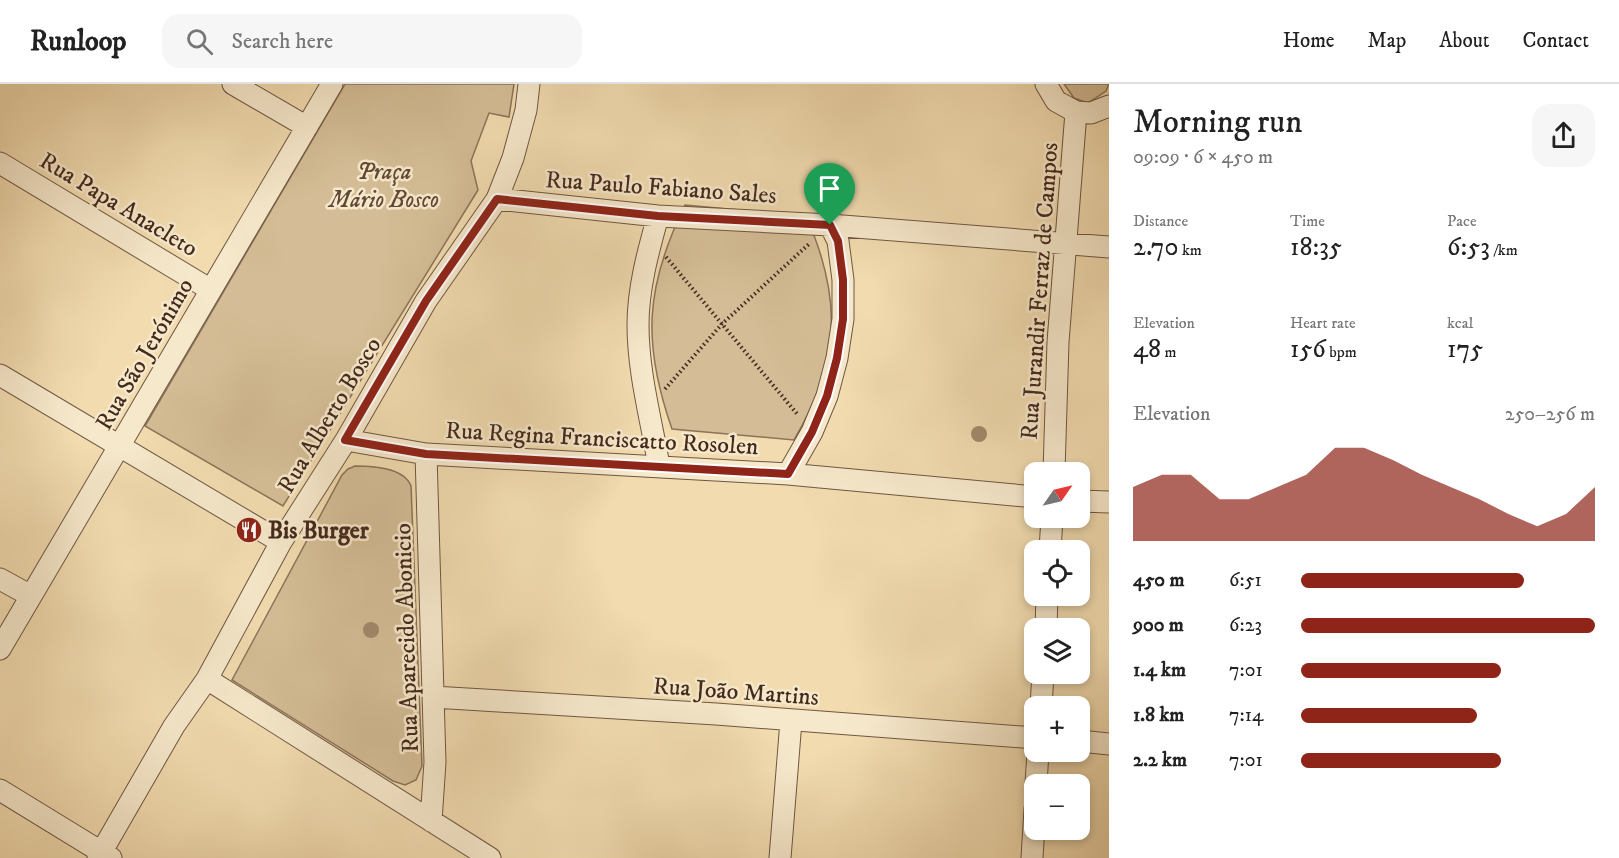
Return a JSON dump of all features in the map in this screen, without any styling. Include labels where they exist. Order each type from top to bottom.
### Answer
[{"type":"street","points":[[233,84],[307,127]]},
{"type":"street","name":"Rua São Jerónimo","points":[[0,650],[332,84]]},
{"type":"street","name":"Rua Alberto Bosco","points":[[104,856],[174,726],[207,679],[281,542],[345,440],[426,301],[497,199],[513,158],[526,110],[529,84]]},
{"type":"street","name":"Rua Jurandir Ferraz de Campos","points":[[1046,84],[1056,101],[1076,112],[1091,113],[1109,106]]},
{"type":"street","name":"Rua Jurandir Ferraz de Campos","points":[[1054,462],[1058,342],[1076,112]]},
{"type":"street","name":"Rua Papa Anacleto","points":[[0,163],[212,290]]},
{"type":"street","name":"Rua Paulo Fabiano Sales","points":[[497,199],[658,216],[830,225],[1109,247]]},
{"type":"street","points":[[658,216],[642,281],[638,323],[640,366],[659,466]]},
{"type":"street","points":[[788,474],[812,432],[827,396],[837,358],[843,319],[843,280],[838,241],[830,225]]},
{"type":"street","points":[[0,375],[281,542]]},
{"type":"street","name":"Rua Regina Franciscatto Rosolen","points":[[345,440],[426,454],[788,474],[1024,496]]},
{"type":"street","name":"Rua Aparecido Abonicio","points":[[426,454],[435,762],[431,821]]},
{"type":"street","points":[[1090,501],[1109,502]]},
{"type":"street","points":[[0,579],[32,596]]},
{"type":"street","points":[[207,679],[490,858]]},
{"type":"street","name":"Rua João Martins","points":[[433,697],[716,714],[1024,737]]},
{"type":"street","points":[[780,858],[791,721]]},
{"type":"street","points":[[1090,742],[1109,744]]},
{"type":"street","points":[[0,790],[104,856]]},
{"type":"street","points":[[1032,858],[1033,840]]},
{"type":"path","points":[[649,408],[722,324],[830,225]]},
{"type":"path","points":[[651,240],[812,432]]},
{"type":"green space","name":"Praça Mário Bosco","points":[[345,84],[514,84],[509,117],[489,113],[471,161],[478,190],[283,506],[145,426]]},
{"type":"green space","points":[[1064,84],[1109,84],[1106,91],[1088,103],[1074,98]]},
{"type":"green space","points":[[685,205],[806,216],[826,275],[831,303],[831,330],[828,356],[820,383],[794,440],[672,429],[656,369],[652,342],[652,316],[655,289],[662,262]]},
{"type":"green space","points":[[355,466],[378,467],[395,471],[402,475],[411,486],[422,766],[416,780],[405,785],[393,781],[232,680],[342,475]]},
{"type":"place","name":"Bis Burger","points":[[249,530]]},
{"type":"route","points":[[497,199],[658,216],[830,225],[838,241],[843,280],[843,319],[837,358],[827,396],[812,432],[788,474],[426,454],[345,440],[426,301],[497,199]]}]
